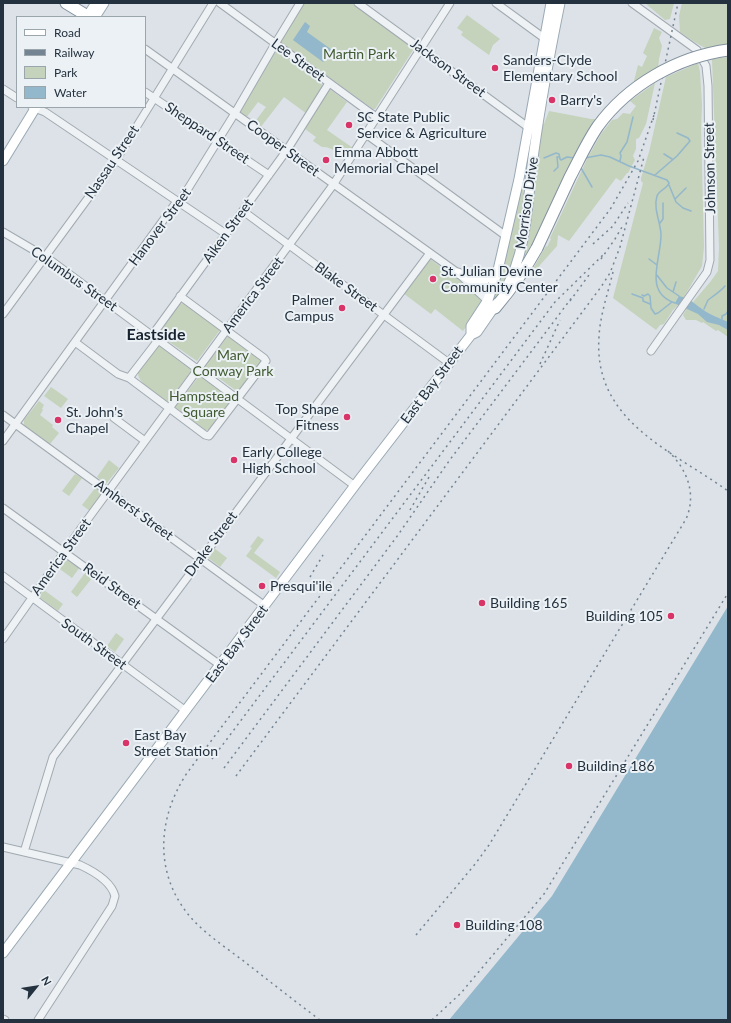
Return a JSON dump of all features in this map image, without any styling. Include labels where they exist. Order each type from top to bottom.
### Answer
[{"type":"highway","points":[[66,3],[88,16]]},
{"type":"highway","points":[[491,304],[512,289],[525,270],[589,140],[616,105],[643,83],[667,69],[696,57],[728,50]]},
{"type":"main road","points":[[90,16],[96,3]]},
{"type":"main road","points":[[91,16],[104,3]]},
{"type":"main road","name":"Morrison Drive","points":[[491,304],[528,127],[551,3]]},
{"type":"main road","name":"Morrison Drive","points":[[470,335],[477,332],[491,304],[514,273],[519,257],[537,133],[560,3]]},
{"type":"main road","points":[[3,162],[33,108]]},
{"type":"main road","points":[[458,273],[478,281],[486,280],[498,270]]},
{"type":"main road","name":"East Bay Street","points":[[3,953],[470,335]]},
{"type":"street","name":"Nassau Street","points":[[3,314],[116,160],[213,3]]},
{"type":"street","name":"Lee Street","points":[[220,3],[376,117]]},
{"type":"street","name":"Hanover Street","points":[[3,441],[176,203],[182,200],[300,3]]},
{"type":"street","name":"Jackson Street","points":[[358,3],[537,133]]},
{"type":"street","name":"America Street","points":[[3,639],[64,552],[169,408],[290,246],[366,134],[450,3]]},
{"type":"street","points":[[496,3],[544,38]]},
{"type":"street","name":"Johnson Street","points":[[632,3],[697,50],[707,71],[710,260],[707,272],[651,350]]},
{"type":"street","name":"Cooper Street","points":[[146,50],[458,273],[491,304]]},
{"type":"street","name":"Aiken Street","points":[[130,378],[154,345],[156,330],[287,150],[329,83]]},
{"type":"street","points":[[3,89],[16,97]]},
{"type":"street","name":"Sheppard Street","points":[[146,93],[268,175]]},
{"type":"street","points":[[36,108],[45,112],[226,234]]},
{"type":"street","points":[[366,134],[506,236]]},
{"type":"street","name":"Blake Street","points":[[243,211],[449,363]]},
{"type":"street","name":"Columbus Street","points":[[3,232],[45,257],[105,300],[355,486]]},
{"type":"street","name":"Drake Street","points":[[24,852],[53,757],[430,253]]},
{"type":"street","points":[[75,342],[118,374],[130,378],[205,435],[209,436],[266,361],[227,330],[180,296]]},
{"type":"street","name":"Amherst Street","points":[[3,415],[265,606]]},
{"type":"street","points":[[114,418],[145,441]]},
{"type":"street","name":"Reid Street","points":[[3,508],[220,665]]},
{"type":"street","name":"South Street","points":[[3,576],[186,711]]},
{"type":"street","points":[[3,847],[72,862],[89,870],[108,883],[115,896],[112,906],[38,1020]]},
{"type":"green space","name":"Martin Park","points":[[304,3],[353,3],[413,47],[413,50],[375,109],[281,43],[281,40]]},
{"type":"green space","points":[[645,3],[674,3],[670,19],[665,20]]},
{"type":"green space","points":[[682,3],[728,3],[728,47],[709,50],[680,32],[679,16]]},
{"type":"green space","points":[[467,15],[500,39],[493,45],[489,55],[461,35],[463,32],[457,28]]},
{"type":"green space","points":[[654,28],[662,32],[659,38],[662,46],[658,69],[632,85],[638,65],[642,67],[647,56],[643,53]]},
{"type":"green space","points":[[276,51],[324,86],[307,114],[284,97],[260,128],[254,123],[266,107],[258,102],[246,118],[240,112]]},
{"type":"green space","points":[[728,57],[728,337],[703,322],[686,320],[683,315],[686,310],[678,305],[664,324],[660,325],[656,330],[613,298],[643,183],[641,178],[649,152],[666,77],[698,63],[702,105],[701,128],[704,247],[702,266],[684,297],[693,302],[718,271],[719,247],[712,59]]},
{"type":"green space","points":[[655,83],[646,124],[639,138],[636,139],[636,149],[633,156],[635,160],[628,173],[621,181],[616,178],[569,241],[558,235],[557,246],[532,274],[530,274],[546,246],[547,247],[588,157],[601,134],[612,120],[617,119],[623,113],[630,114],[636,106],[630,101]]},
{"type":"green space","points":[[331,90],[347,102],[327,130],[353,148],[346,159],[331,149],[322,147],[313,141],[316,137],[305,129],[328,91]]},
{"type":"green space","points":[[549,111],[597,119],[524,263],[542,124],[544,124]]},
{"type":"green space","points":[[519,189],[523,189],[524,194],[522,225],[517,252],[502,289],[495,302],[491,302]]},
{"type":"green space","points":[[430,259],[466,285],[483,300],[482,306],[463,331],[435,309],[431,314],[403,293]]},
{"type":"green space","points":[[183,303],[220,330],[197,361],[162,336],[161,328],[177,305]]},
{"type":"green space","name":"Mary Conway Park","points":[[228,336],[261,359],[262,362],[238,392],[205,368],[205,365]]},
{"type":"green space","points":[[158,345],[192,370],[167,402],[144,385],[138,372]]},
{"type":"green space","name":"Hampstead Square","points":[[200,375],[233,399],[209,430],[205,430],[175,407]]},
{"type":"green space","points":[[51,387],[68,399],[61,408],[44,396]]},
{"type":"green space","points":[[39,401],[44,405],[40,415],[53,425],[52,427],[59,433],[50,444],[24,425],[24,420]]},
{"type":"green space","points":[[109,460],[119,468],[106,484],[97,477]]},
{"type":"green space","points":[[75,474],[82,478],[69,496],[62,491]]},
{"type":"green space","points":[[96,487],[103,492],[90,511],[82,505]]},
{"type":"green space","points":[[258,536],[264,540],[254,553],[280,572],[276,578],[246,556],[252,548],[250,547]]},
{"type":"green space","points":[[214,548],[227,558],[220,567],[207,557]]},
{"type":"green space","points":[[65,557],[80,567],[72,578],[57,567]]},
{"type":"green space","points":[[85,573],[92,578],[77,597],[71,592]]},
{"type":"green space","points":[[44,590],[63,604],[58,611],[39,597]]},
{"type":"green space","points":[[116,633],[124,639],[115,652],[107,646]]},
{"type":"water","points":[[305,22],[310,26],[307,32],[332,50],[323,62],[293,40]]},
{"type":"water","points":[[679,296],[692,301],[706,312],[728,322],[728,330],[719,325],[707,322],[698,314],[676,304],[675,303]]},
{"type":"water","points":[[728,606],[728,1020],[449,1020],[552,896]]},
{"type":"waterway","points":[[620,161],[620,153],[627,142],[633,117]]},
{"type":"waterway","points":[[655,175],[677,156],[690,141],[688,138],[677,133]]},
{"type":"waterway","points":[[544,158],[556,153],[559,154],[561,160],[567,157],[575,158]]},
{"type":"waterway","points":[[664,154],[672,159]]},
{"type":"waterway","points":[[585,158],[601,155],[610,157],[629,166],[667,180],[669,183],[667,187],[658,194],[656,201],[661,235],[656,274],[659,291],[665,298],[675,303]]},
{"type":"waterway","points":[[554,171],[558,167],[557,157],[559,157]]},
{"type":"waterway","points":[[581,168],[592,187]]},
{"type":"waterway","points":[[669,185],[676,202],[683,208],[691,211]]},
{"type":"waterway","points":[[675,199],[686,188]]},
{"type":"waterway","points":[[660,223],[663,219],[663,203]]},
{"type":"waterway","points":[[649,259],[657,265]]},
{"type":"waterway","points":[[656,274],[667,288],[679,296]]},
{"type":"waterway","points":[[673,292],[676,282]]},
{"type":"waterway","points":[[704,309],[708,300],[725,286]]},
{"type":"waterway","points":[[632,294],[643,298],[643,301],[650,304]]},
{"type":"waterway","points":[[642,295],[644,296],[648,294],[650,296],[651,308],[655,314],[672,302]]},
{"type":"waterway","points":[[722,319],[722,316],[728,311]]},
{"type":"railway","points":[[653,120],[678,3]]},
{"type":"railway","points":[[320,1020],[220,944],[193,920],[180,903],[171,886],[166,867],[164,848],[165,829],[169,810],[187,773],[611,208],[638,161],[654,115]]},
{"type":"railway","points":[[236,776],[601,287],[610,273],[620,247],[644,157]]},
{"type":"railway","points":[[593,244],[613,226],[628,203]]},
{"type":"railway","points":[[601,259],[622,227]]},
{"type":"railway","points":[[212,759],[555,302],[604,254]]},
{"type":"railway","points":[[613,272],[603,312],[599,337],[600,366],[609,391],[622,412],[640,430],[728,491]]},
{"type":"railway","points":[[570,301],[589,275]]},
{"type":"railway","points":[[224,768],[398,535],[449,461],[573,296]]},
{"type":"railway","points":[[540,364],[560,320]]},
{"type":"railway","points":[[416,935],[476,863],[489,845],[686,519],[690,500],[688,482],[675,458],[668,451]]},
{"type":"railway","points":[[410,510],[429,477]]},
{"type":"railway","points":[[310,577],[323,555]]},
{"type":"railway","points":[[432,1020],[461,993],[544,894],[728,593]]},
{"type":"place","name":"Sanders-Clyde Elementary School","points":[[495,68]]},
{"type":"place","name":"Barry's","points":[[552,100]]},
{"type":"place","name":"SC State Public Service & Agriculture","points":[[349,125]]},
{"type":"place","name":"Emma Abbott Memorial Chapel","points":[[326,160]]},
{"type":"place","name":"St. Julian Devine Community Center","points":[[433,279]]},
{"type":"place","name":"Palmer Campus","points":[[342,308]]},
{"type":"place","name":"Top Shape Fitness","points":[[347,417]]},
{"type":"place","name":"St. John's Chapel","points":[[58,420]]},
{"type":"place","name":"Early College High School","points":[[234,460]]},
{"type":"place","name":"Presqui'ile","points":[[262,586]]},
{"type":"place","name":"Building 165","points":[[482,603]]},
{"type":"place","name":"Building 105","points":[[671,616]]},
{"type":"place","name":"East Bay Street Station","points":[[126,743]]},
{"type":"place","name":"Building 186","points":[[569,766]]},
{"type":"place","name":"Building 108","points":[[457,925]]},
{"type":"district","name":"Eastside","points":[[156,335]]}]
